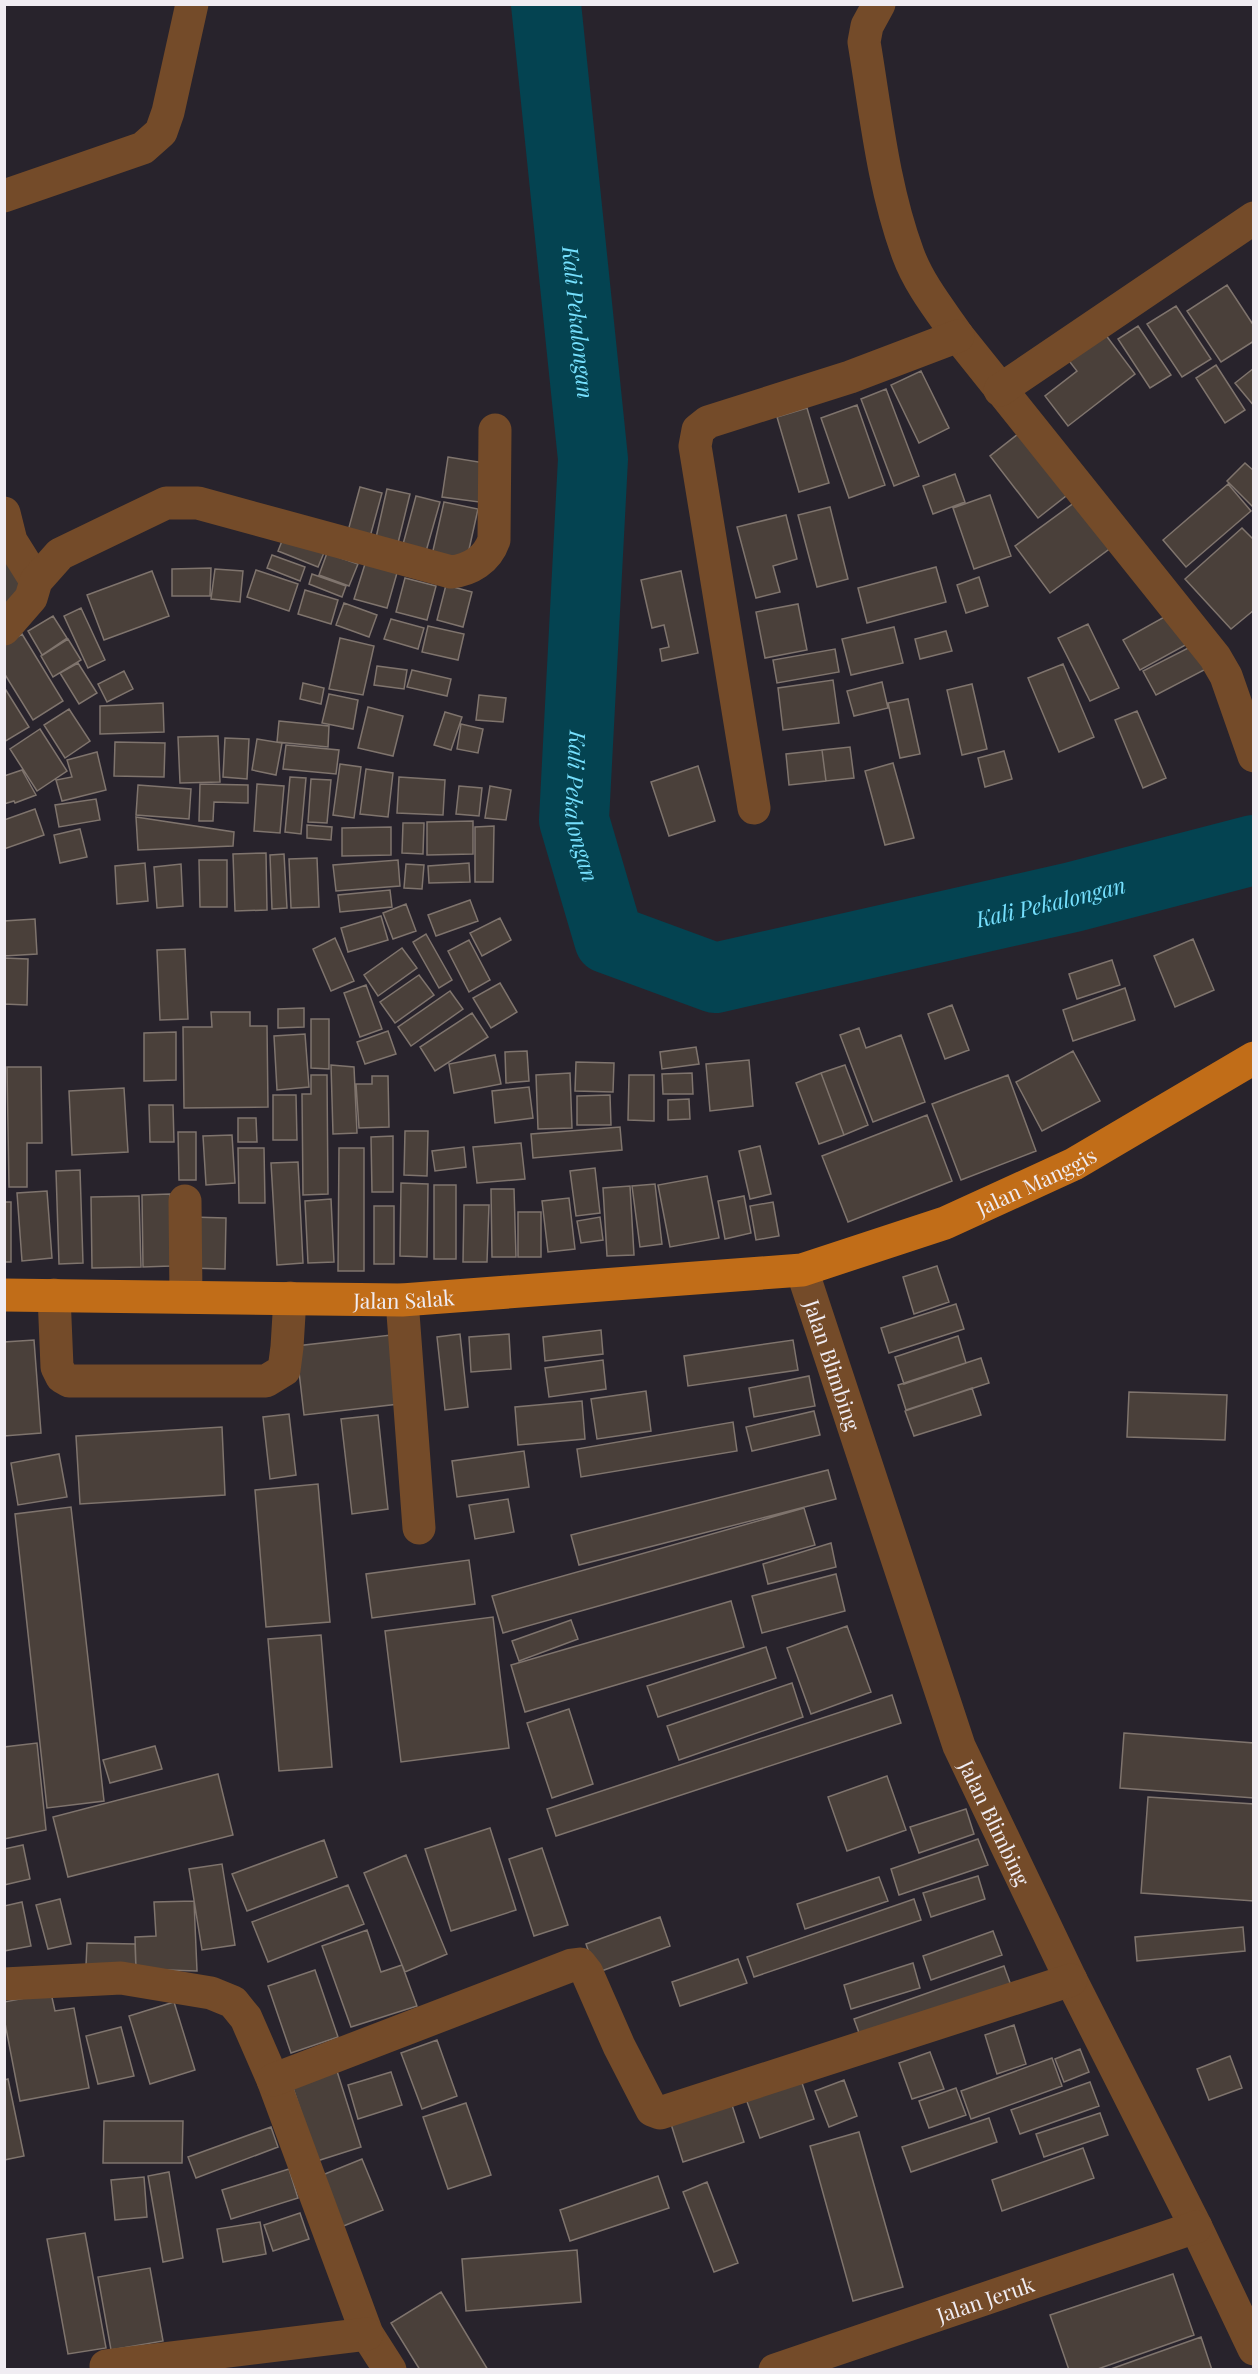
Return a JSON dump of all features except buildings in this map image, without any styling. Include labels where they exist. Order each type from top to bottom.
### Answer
[{"type":"main road","name":"Jalan Manggis","points":[[802,1270],[945,1223],[1074,1164],[1254,1058]]},
{"type":"main road","name":"Jalan Salak","points":[[4,1295],[402,1300],[802,1270]]},
{"type":"street","points":[[4,196],[143,148],[161,132],[168,112],[192,4]]},
{"type":"street","points":[[879,4],[874,9],[867,26],[864,42],[888,189],[908,256],[930,297],[958,336],[1215,657],[1226,676],[1254,756]]},
{"type":"street","points":[[1000,390],[1249,231]]},
{"type":"street","points":[[754,808],[695,446],[698,430],[708,422],[850,377],[958,336]]},
{"type":"street","points":[[4,629],[31,598],[36,581],[60,554],[166,503],[198,502],[451,572],[474,566],[491,548],[494,540],[495,430]]},
{"type":"street","points":[[4,513],[11,541],[36,581]]},
{"type":"street","points":[[185,1201],[186,1297]]},
{"type":"street","name":"Jalan Blimbing","points":[[802,1270],[959,1746],[1071,1980],[1196,2227],[1254,2349]]},
{"type":"street","points":[[54,1295],[57,1367],[62,1377],[69,1381],[266,1381],[284,1370],[290,1298]]},
{"type":"street","points":[[402,1300],[419,1528]]},
{"type":"street","points":[[273,2080],[572,1965],[580,1964],[587,1972],[619,2046],[652,2110],[660,2114],[1071,1980]]},
{"type":"street","points":[[4,1984],[121,1978],[211,1993],[233,2002],[246,2018],[273,2080],[367,2334],[390,2370]]},
{"type":"street","name":"Jalan Jeruk","points":[[775,2370],[1196,2227]]},
{"type":"street","points":[[106,2366],[367,2334]]},
{"type":"waterway","name":"Kali Pekalongan","points":[[546,4],[593,459],[574,820],[609,939],[715,978],[1073,897],[1254,850]]}]
